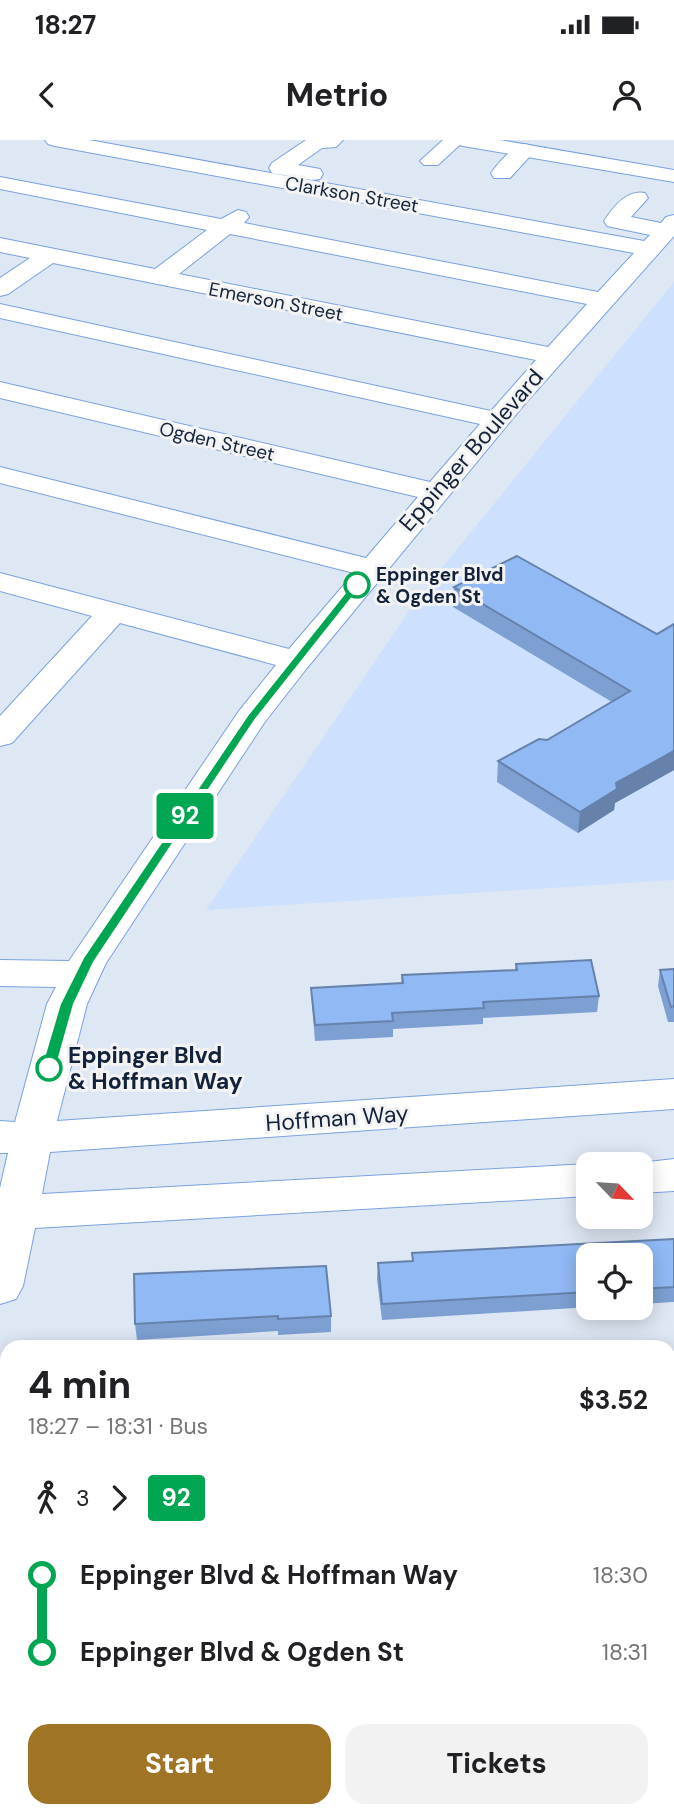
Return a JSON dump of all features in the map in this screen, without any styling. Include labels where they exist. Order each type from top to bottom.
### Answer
[{"type":"street","name":"Clarkson Street","points":[[55,140],[97,143],[284,182],[650,248]]},
{"type":"street","points":[[333,140],[329,143],[318,141],[280,168],[378,186]]},
{"type":"street","points":[[431,161],[455,140]]},
{"type":"street","points":[[463,140],[674,176]]},
{"type":"street","points":[[502,173],[525,150]]},
{"type":"street","points":[[160,277],[284,182]]},
{"type":"street","points":[[0,183],[604,300]]},
{"type":"street","points":[[596,239],[637,198]]},
{"type":"street","points":[[615,221],[670,226]]},
{"type":"street","name":"Eppinger Boulevard","points":[[0,1286],[16,1137],[43,1089],[67,1004],[82,974],[251,718],[497,419],[670,226]]},
{"type":"street","name":"Emerson Street","points":[[0,245],[553,356]]},
{"type":"street","points":[[0,289],[49,255]]},
{"type":"street","points":[[0,311],[497,419]]},
{"type":"street","name":"Ogden Street","points":[[0,390],[435,492]]},
{"type":"street","points":[[0,475],[372,568]]},
{"type":"street","points":[[0,582],[296,661]]},
{"type":"street","points":[[0,736],[113,612]]},
{"type":"street","points":[[0,973],[82,974]]},
{"type":"street","name":"Hoffman Way","points":[[16,1137],[674,1094]]},
{"type":"street","points":[[653,1176],[674,1175]]},
{"type":"street","points":[[9,1213],[576,1181]]},
{"type":"shaded area","points":[[674,282],[674,880],[206,910],[420,595]]},
{"type":"building","points":[[517,556],[657,634],[674,624],[674,751],[616,783],[617,789],[580,812],[498,761],[539,739],[547,740],[630,691],[454,587]]},
{"type":"building","points":[[591,960],[599,996],[483,1002],[484,1008],[392,1013],[393,1021],[315,1025],[311,988],[403,983],[402,975],[517,970],[516,964]]},
{"type":"building","points":[[674,969],[674,1006],[671,1007],[660,970]]},
{"type":"building","points":[[674,1239],[674,1287],[653,1288],[653,1243],[599,1243]]},
{"type":"building","points":[[576,1244],[576,1293],[382,1304],[378,1263],[413,1261],[412,1253]]},
{"type":"building","points":[[326,1266],[331,1316],[278,1319],[278,1316],[135,1324],[134,1274]]},
{"type":"bus line","name":"92","points":[[49,1068],[67,1004],[88,961],[251,718],[357,585]]},
{"type":"place","name":"Eppinger Blvd & Ogden St","points":[[357,585]]},
{"type":"place","name":"Eppinger Blvd & Hoffman Way","points":[[49,1068]]}]
